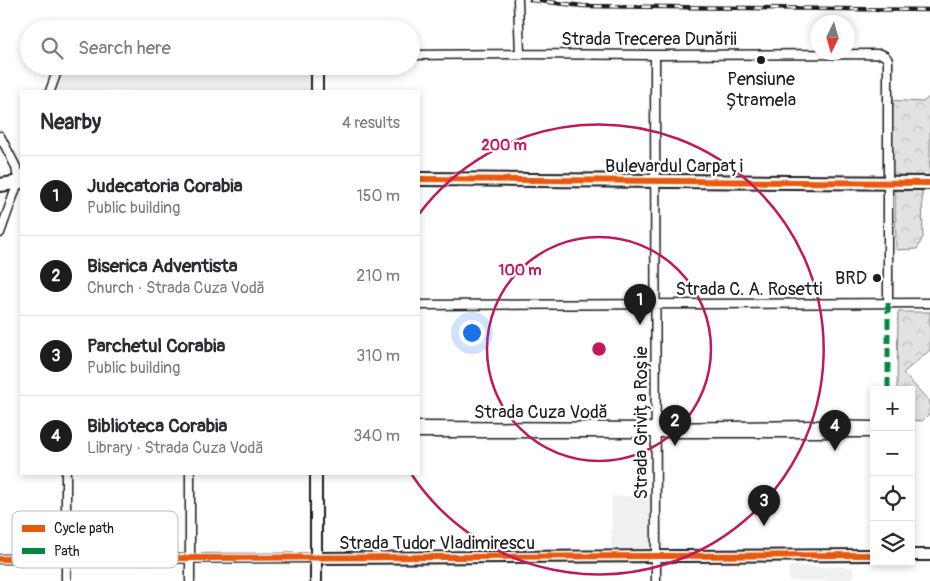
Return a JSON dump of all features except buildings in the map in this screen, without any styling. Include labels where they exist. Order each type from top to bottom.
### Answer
[{"type":"main road","name":"Bulevardul Carpați","points":[[420,179],[930,183]]},
{"type":"main road","points":[[0,184],[20,180]]},
{"type":"street","points":[[518,0],[520,54]]},
{"type":"street","name":"Strada Trecerea Dunării","points":[[420,55],[881,54],[888,60],[888,182]]},
{"type":"street","name":"Strada Grivița Roșie","points":[[655,55],[656,581]]},
{"type":"street","points":[[50,90],[56,75]]},
{"type":"street","points":[[317,75],[317,90]]},
{"type":"street","points":[[0,233],[20,180],[16,167],[1,138]]},
{"type":"street","points":[[888,182],[888,303]]},
{"type":"street","name":"Strada C. A. Rosetti","points":[[420,305],[930,303]]},
{"type":"street","name":"Strada Cuza Vodă","points":[[420,434],[656,430],[806,425],[870,426]]},
{"type":"street","name":"Strada Cuza Vodă","points":[[420,426],[870,432]]},
{"type":"street","points":[[66,475],[66,511]]},
{"type":"street","points":[[190,475],[190,581]]},
{"type":"street","points":[[316,475],[316,581]]},
{"type":"street","name":"Strada Tudor Vladimirescu","points":[[178,559],[870,555]]},
{"type":"street","points":[[915,555],[930,555]]},
{"type":"street","points":[[66,568],[66,581]]},
{"type":"shaded area","points":[[56,75],[317,75],[317,90],[50,90]]},
{"type":"shaded area","points":[[612,496],[651,496],[651,549],[611,549]]},
{"type":"shaded area","points":[[789,566],[853,567],[853,581],[789,581]]},
{"type":"green space","points":[[930,96],[930,183],[888,182],[888,100],[923,102]]},
{"type":"green space","points":[[895,190],[922,190],[923,237],[917,249],[896,250]]},
{"type":"green space","points":[[898,312],[930,312],[930,350],[903,373],[930,402],[930,413],[922,421],[915,420],[915,386],[897,386]]},
{"type":"railway","points":[[531,0],[583,6],[930,10]]},
{"type":"marked path","points":[[888,303],[888,386]]},
{"type":"cycle path","points":[[420,179],[930,183]]},
{"type":"cycle path","points":[[178,558],[870,555]]},
{"type":"cycle path","points":[[0,559],[12,559]]},
{"type":"place","name":"Pensiune Ștramela","points":[[761,60]]},
{"type":"place","name":"BRD","points":[[877,278]]},
{"type":"place","name":"Judecatoria Corabia","points":[[640,325]]},
{"type":"place","name":"Biserica Adventista","points":[[675,446]]},
{"type":"place","name":"Biblioteca Corabia","points":[[835,451]]},
{"type":"place","name":"Parchetul Corabia","points":[[764,526]]}]
